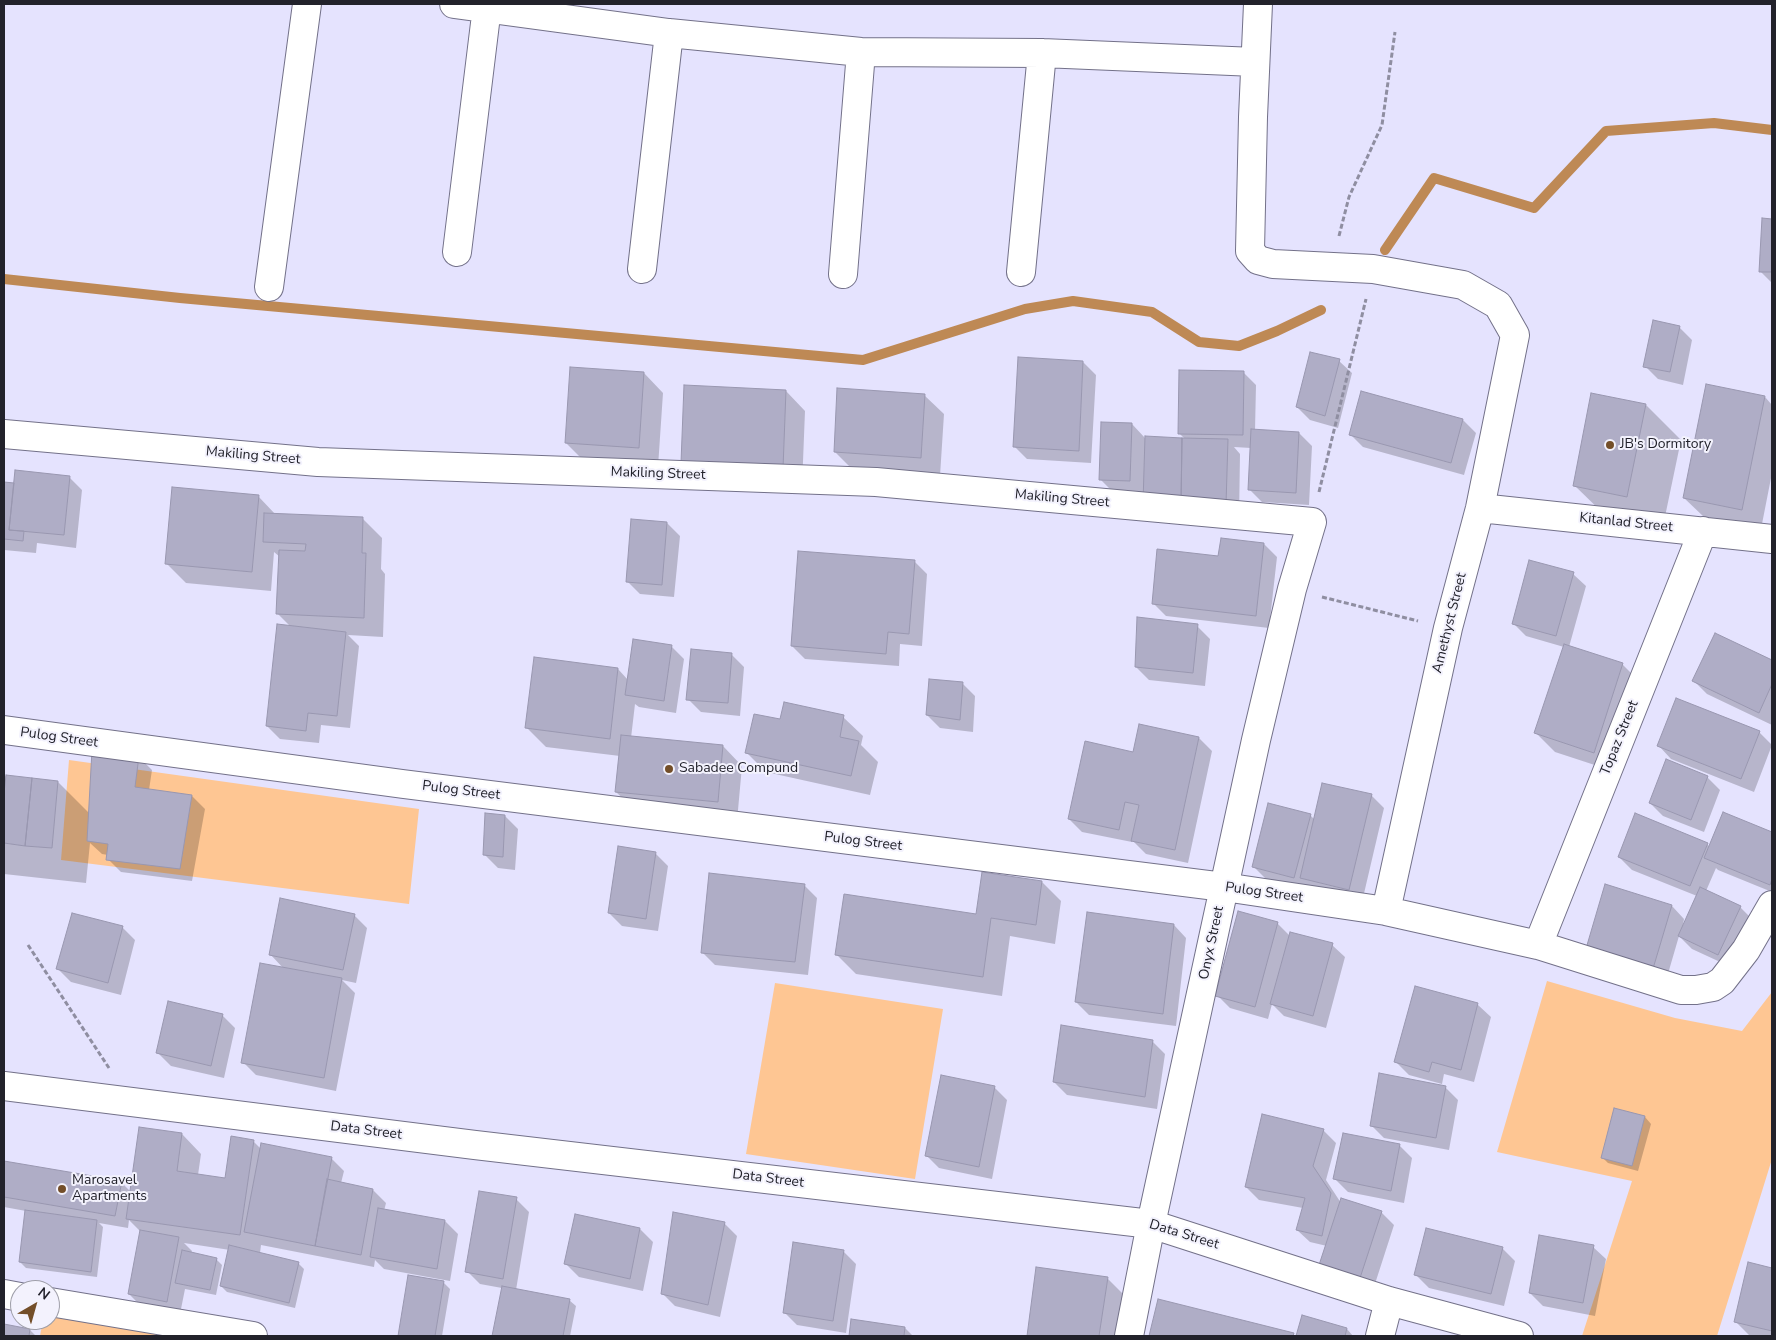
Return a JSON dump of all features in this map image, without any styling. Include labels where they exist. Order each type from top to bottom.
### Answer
[{"type":"street","points":[[268,287],[308,4]]},
{"type":"street","points":[[454,4],[669,33],[861,52],[1042,53],[1255,62]]},
{"type":"street","points":[[1258,4],[1249,222],[1250,251],[1258,260],[1273,264],[1373,269]]},
{"type":"street","points":[[457,252],[487,7]]},
{"type":"street","points":[[642,268],[669,33]]},
{"type":"street","points":[[843,274],[861,52]]},
{"type":"street","points":[[1021,272],[1042,53]]},
{"type":"street","name":"Amethyst Street","points":[[1373,269],[1463,285],[1498,305],[1515,335],[1480,508],[1448,628],[1386,911]]},
{"type":"street","name":"Makiling Street","points":[[4,434],[318,462],[876,482],[1312,522]]},
{"type":"street","name":"Kitanlad Street","points":[[1480,508],[1772,539]]},
{"type":"street","name":"Onyx Street","points":[[1129,1336],[1151,1224],[1256,740],[1292,589],[1312,522]]},
{"type":"street","name":"Topaz Street","points":[[1538,945],[1703,531]]},
{"type":"street","name":"Pulog Street","points":[[4,730],[403,784],[1224,887],[1386,911],[1538,945],[1681,990],[1713,987],[1722,981],[1746,950],[1772,905]]},
{"type":"street","name":"Data Street","points":[[4,1086],[475,1145],[1151,1224],[1389,1301],[1519,1336]]},
{"type":"street","points":[[1380,1336],[1389,1301]]},
{"type":"street","points":[[60,1304],[253,1336]]},
{"type":"path","points":[[1331,268],[1350,197],[1382,125],[1396,32]]},
{"type":"path","points":[[1312,522],[1373,269]]},
{"type":"path","points":[[1292,589],[1448,628]]},
{"type":"path","points":[[28,945],[114,1076],[135,1103]]},
{"type":"shaded area","points":[[69,760],[419,809],[409,904],[61,860]]},
{"type":"shaded area","points":[[1547,981],[1675,1018],[1742,1031],[1772,992],[1772,1159],[1717,1336],[1582,1336],[1632,1181],[1497,1152]]},
{"type":"shaded area","points":[[775,983],[943,1009],[915,1179],[746,1154]]},
{"type":"shaded area","points":[[60,1314],[163,1336],[40,1336],[41,1330],[60,1330]]},
{"type":"building","points":[[1762,218],[1772,219],[1772,272],[1759,272]]},
{"type":"building","points":[[1653,320],[1680,326],[1670,372],[1643,367]]},
{"type":"building","points":[[1310,352],[1340,359],[1325,416],[1296,407]]},
{"type":"building","points":[[1018,357],[1083,361],[1079,451],[1013,447]]},
{"type":"building","points":[[570,367],[644,372],[639,448],[565,443]]},
{"type":"building","points":[[1179,370],[1244,371],[1243,435],[1178,434]]},
{"type":"building","points":[[1706,384],[1765,396],[1742,510],[1683,498]]},
{"type":"building","points":[[684,385],[786,390],[783,469],[681,463]]},
{"type":"building","points":[[837,388],[925,394],[921,458],[834,452]]},
{"type":"building","points":[[1361,391],[1463,419],[1451,463],[1349,435]]},
{"type":"building","name":"JB's Dormitory","points":[[1591,393],[1646,404],[1627,497],[1573,486]]},
{"type":"building","points":[[1101,422],[1132,423],[1130,481],[1099,480]]},
{"type":"building","points":[[1251,429],[1299,432],[1296,493],[1248,490]]},
{"type":"building","points":[[1145,436],[1182,438],[1181,504],[1143,503]]},
{"type":"building","points":[[1182,438],[1228,439],[1226,505],[1181,504]]},
{"type":"building","points":[[15,470],[70,476],[64,535],[9,530]]},
{"type":"building","points":[[4,482],[14,483],[9,530],[24,531],[23,541],[4,539]]},
{"type":"building","points":[[172,487],[259,495],[252,572],[165,564]]},
{"type":"building","points":[[264,513],[363,517],[362,553],[366,553],[364,618],[276,614],[279,550],[305,551],[306,544],[263,542]]},
{"type":"building","points":[[631,519],[667,522],[662,585],[626,582]]},
{"type":"building","points":[[1221,538],[1264,543],[1256,616],[1152,604],[1157,549],[1218,556]]},
{"type":"building","points":[[798,551],[915,560],[909,634],[888,632],[886,654],[791,646]]},
{"type":"building","points":[[1529,560],[1574,572],[1556,636],[1512,624]]},
{"type":"building","points":[[1137,617],[1198,624],[1193,673],[1135,667]]},
{"type":"building","points":[[277,624],[346,632],[337,716],[308,713],[306,731],[266,726]]},
{"type":"building","points":[[1715,633],[1772,660],[1772,684],[1759,713],[1692,681]]},
{"type":"building","points":[[633,639],[672,645],[664,701],[625,695]]},
{"type":"building","points":[[1564,644],[1623,663],[1594,753],[1534,733]]},
{"type":"building","points":[[691,649],[732,653],[728,703],[686,700]]},
{"type":"building","points":[[534,657],[618,668],[610,739],[525,728]]},
{"type":"building","points":[[929,679],[963,682],[960,720],[926,715]]},
{"type":"building","points":[[1676,698],[1760,731],[1741,779],[1657,746]]},
{"type":"building","points":[[784,702],[844,715],[840,737],[859,741],[851,776],[745,753],[754,714],[780,719]]},
{"type":"building","points":[[1139,724],[1199,737],[1175,850],[1131,841],[1139,805],[1125,802],[1119,830],[1068,819],[1085,741],[1133,752]]},
{"type":"building","name":"Sabadee Compund","points":[[621,735],[723,745],[718,802],[615,792]]},
{"type":"building","points":[[92,750],[139,756],[135,787],[192,795],[180,869],[106,860],[108,844],[87,841]]},
{"type":"building","points":[[1666,759],[1708,776],[1691,820],[1649,803]]},
{"type":"building","points":[[6,775],[32,778],[25,846],[4,843]]},
{"type":"building","points":[[32,778],[58,781],[52,848],[25,846]]},
{"type":"building","points":[[1322,783],[1372,794],[1349,890],[1300,878]]},
{"type":"building","points":[[1268,803],[1311,814],[1294,878],[1252,867]]},
{"type":"building","points":[[1723,812],[1772,832],[1772,879],[1770,885],[1704,858]]},
{"type":"building","points":[[485,813],[505,815],[503,857],[483,855]]},
{"type":"building","points":[[1635,813],[1708,843],[1690,886],[1618,857]]},
{"type":"building","points":[[618,846],[656,852],[646,919],[608,913]]},
{"type":"building","points":[[982,872],[1042,881],[1036,925],[991,918],[983,977],[835,955],[844,894],[976,914]]},
{"type":"building","points":[[709,873],[805,884],[795,962],[701,953]]},
{"type":"building","points":[[1605,884],[1672,905],[1652,972],[1585,952]]},
{"type":"building","points":[[1700,887],[1741,906],[1718,955],[1678,936]]},
{"type":"building","points":[[280,898],[355,914],[343,970],[269,955]]},
{"type":"building","points":[[1238,911],[1278,922],[1255,1007],[1215,996]]},
{"type":"building","points":[[1087,912],[1174,924],[1163,1014],[1075,1002]]},
{"type":"building","points":[[72,913],[123,926],[108,983],[56,969]]},
{"type":"building","points":[[1290,932],[1333,943],[1313,1016],[1270,1004]]},
{"type":"building","points":[[260,963],[342,978],[324,1078],[241,1063]]},
{"type":"building","points":[[1415,986],[1478,1003],[1461,1070],[1432,1062],[1429,1072],[1394,1062]]},
{"type":"building","points":[[168,1001],[223,1014],[211,1066],[156,1053]]},
{"type":"building","points":[[1061,1025],[1153,1040],[1145,1097],[1053,1082]]},
{"type":"building","points":[[1379,1073],[1446,1086],[1436,1138],[1370,1126]]},
{"type":"building","points":[[941,1075],[995,1086],[979,1167],[925,1156]]},
{"type":"building","points":[[1614,1108],[1645,1116],[1632,1166],[1601,1158]]},
{"type":"building","points":[[1262,1114],[1324,1129],[1313,1166],[1331,1193],[1322,1236],[1296,1230],[1305,1198],[1245,1187]]},
{"type":"building","points":[[139,1127],[182,1133],[177,1171],[225,1178],[231,1136],[254,1140],[240,1235],[126,1219]]},
{"type":"building","points":[[1343,1133],[1400,1144],[1391,1191],[1333,1179]]},
{"type":"building","points":[[261,1143],[332,1157],[315,1246],[244,1232]]},
{"type":"building","name":"Marosavel Apartments","points":[[4,1161],[122,1181],[115,1216],[4,1197]]},
{"type":"building","points":[[327,1179],[373,1189],[361,1255],[315,1246]]},
{"type":"building","points":[[479,1191],[517,1197],[503,1279],[465,1272]]},
{"type":"building","points":[[1341,1198],[1382,1211],[1360,1278],[1319,1265]]},
{"type":"building","points":[[378,1208],[445,1220],[437,1269],[370,1257]]},
{"type":"building","points":[[25,1210],[97,1220],[91,1272],[19,1262]]},
{"type":"building","points":[[673,1212],[725,1222],[708,1305],[661,1294]]},
{"type":"building","points":[[575,1214],[640,1228],[630,1279],[564,1264]]},
{"type":"building","points":[[1426,1228],[1503,1247],[1491,1294],[1414,1275]]},
{"type":"building","points":[[140,1230],[179,1237],[167,1302],[128,1294]]},
{"type":"building","points":[[1539,1235],[1594,1245],[1583,1303],[1529,1293]]},
{"type":"building","points":[[793,1242],[844,1250],[833,1321],[783,1313]]},
{"type":"building","points":[[229,1245],[299,1262],[289,1303],[220,1286]]},
{"type":"building","points":[[182,1250],[217,1258],[210,1290],[175,1283]]},
{"type":"building","points":[[1748,1262],[1772,1268],[1772,1331],[1734,1322]]},
{"type":"building","points":[[1036,1267],[1108,1277],[1099,1336],[1027,1336]]},
{"type":"building","points":[[408,1275],[444,1281],[435,1336],[398,1336]]},
{"type":"building","points":[[502,1286],[570,1299],[563,1336],[492,1336]]},
{"type":"building","points":[[1158,1299],[1294,1333],[1293,1336],[1149,1336]]},
{"type":"building","points":[[1302,1315],[1347,1328],[1345,1336],[1296,1336]]},
{"type":"building","points":[[851,1319],[905,1327],[904,1336],[849,1336]]},
{"type":"building","points":[[4,1324],[10,1325],[10,1330],[30,1330],[29,1336],[4,1336]]},
{"type":"waterway","points":[[1385,250],[1434,178],[1534,208],[1606,131],[1714,123],[1772,130]]},
{"type":"waterway","points":[[4,279],[180,298],[863,360],[1025,309],[1073,301],[1152,312],[1199,342],[1239,346],[1277,331],[1321,310]]},
{"type":"place","name":"JB's Dormitory","points":[[1610,445]]},
{"type":"place","name":"Sabadee Compund","points":[[669,769]]},
{"type":"place","name":"Marosavel Apartments","points":[[62,1189]]}]
